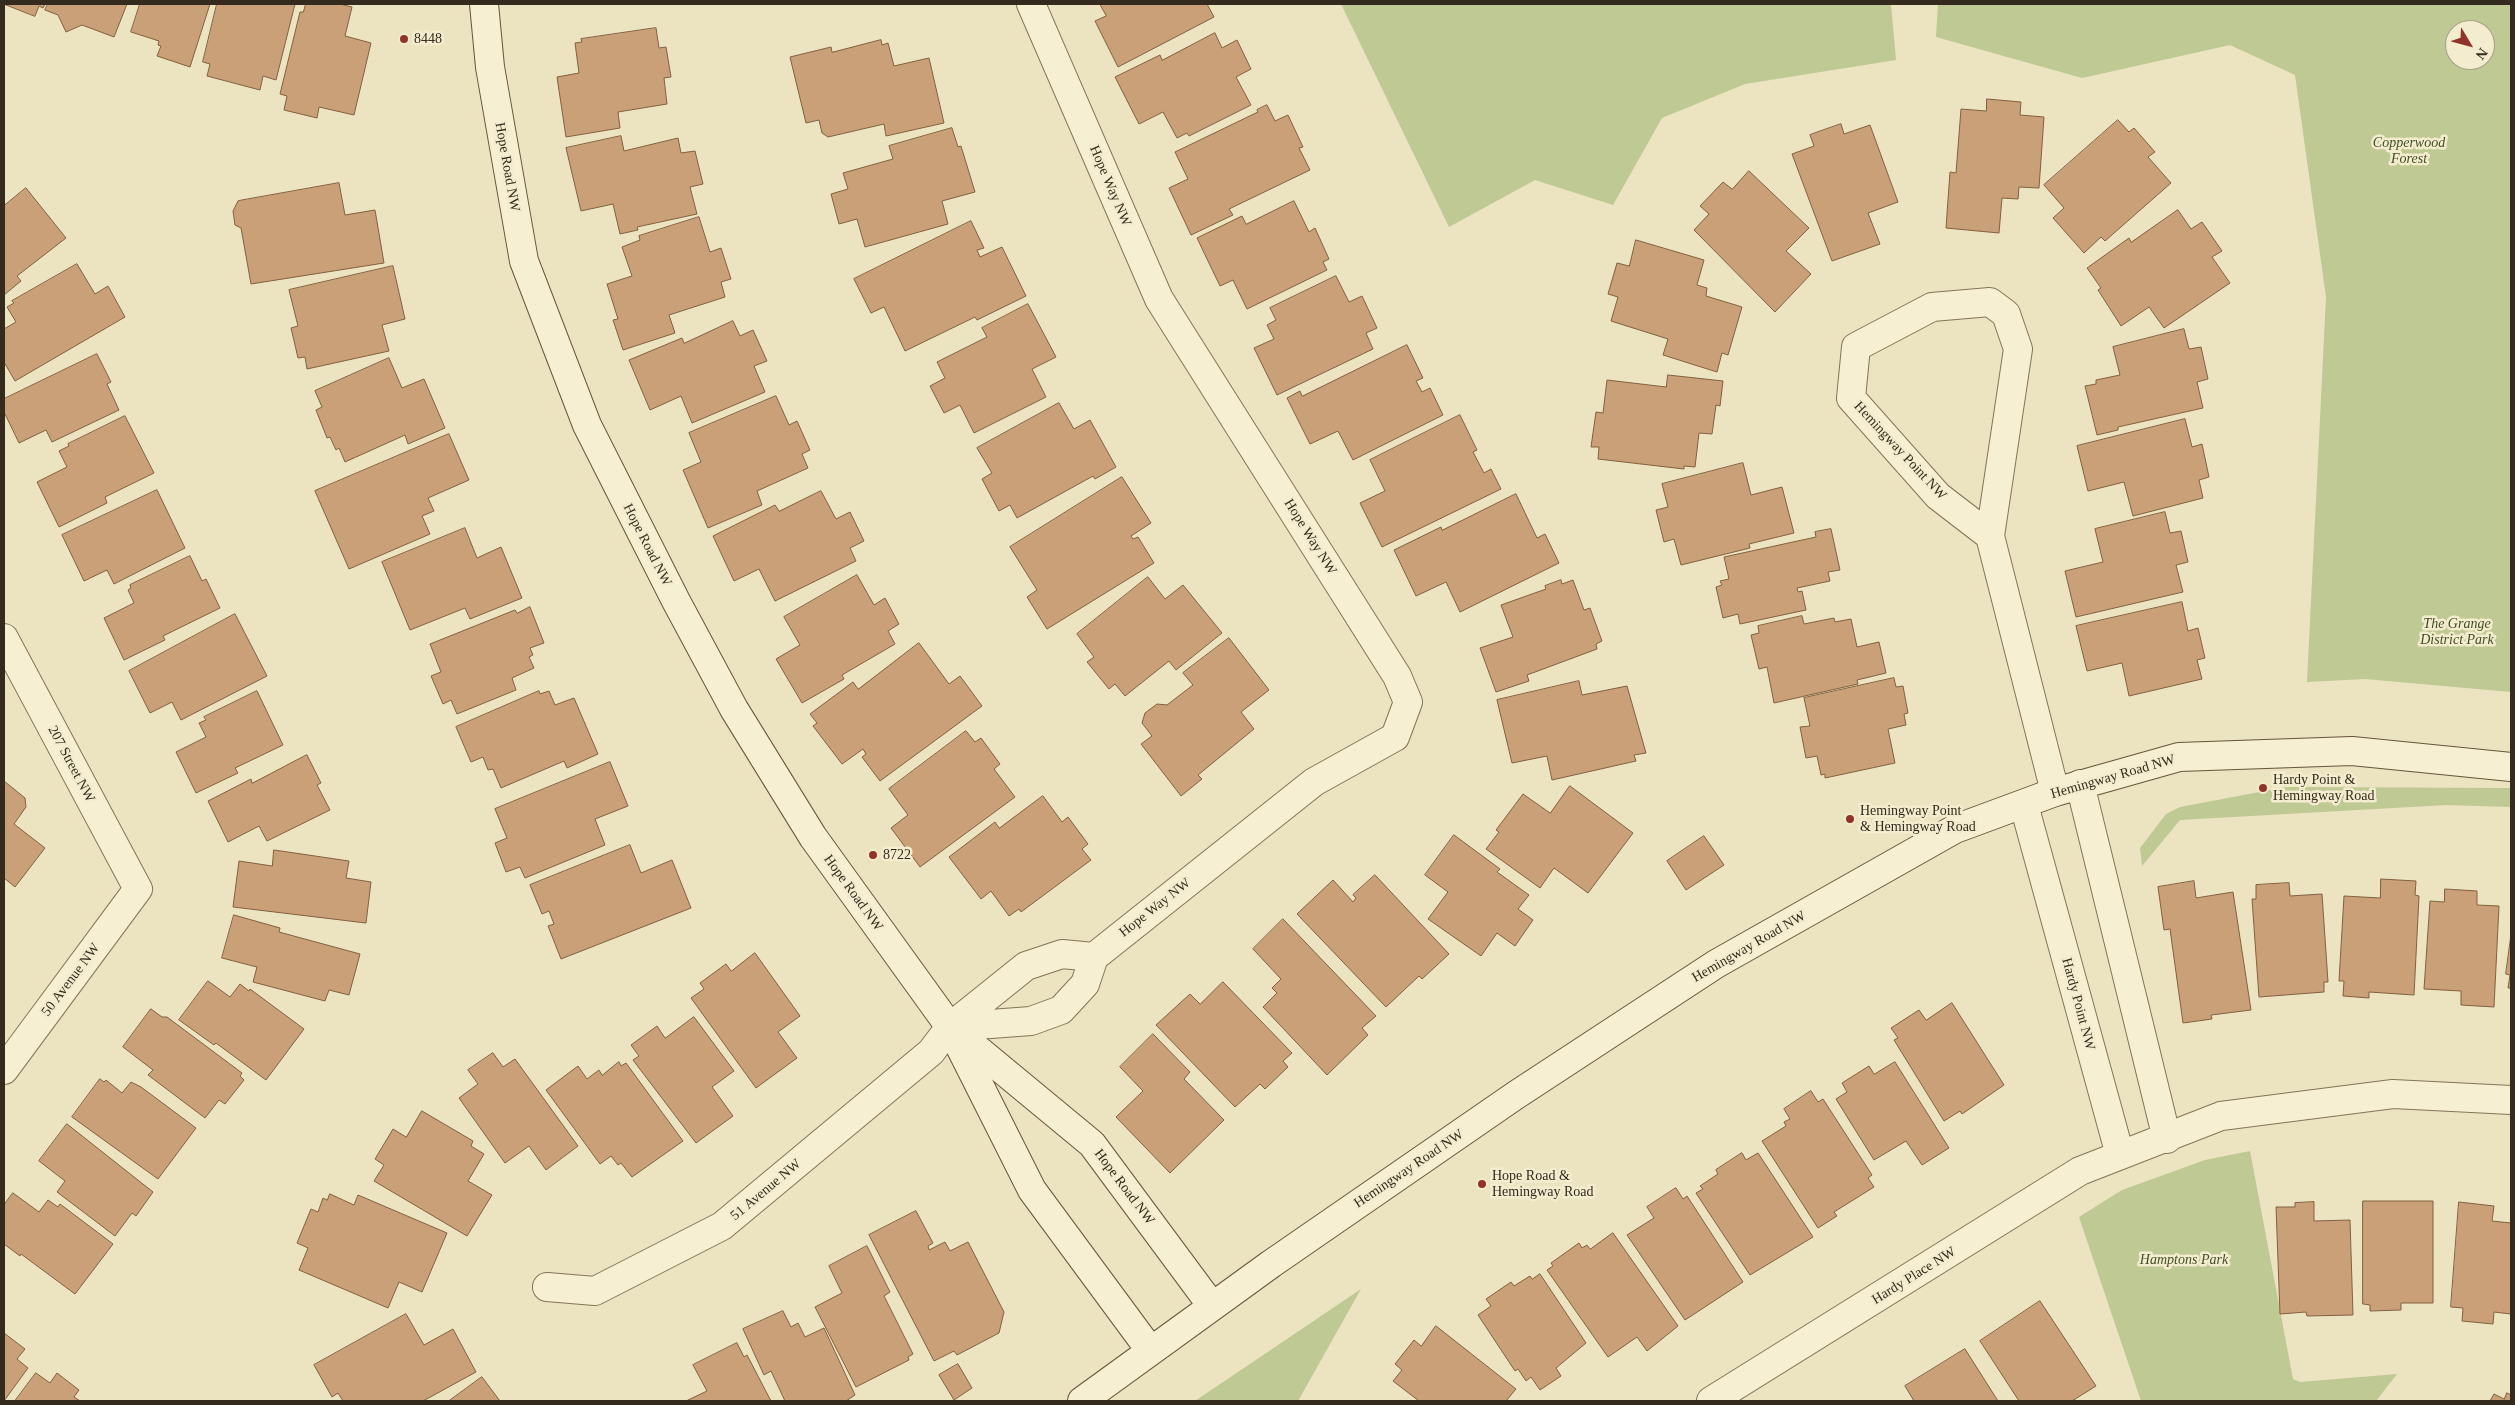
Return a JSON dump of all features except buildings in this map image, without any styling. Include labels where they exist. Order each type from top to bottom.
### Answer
[{"type":"street","name":"Hope Road NW","points":[[484,4],[490,67],[524,261],[586,424],[734,709],[813,838],[950,1027],[1032,1190],[1150,1350]]},
{"type":"street","name":"Hope Way NW","points":[[1031,4],[1159,299],[1397,676],[1408,702],[1394,737],[1314,782],[1094,956]]},
{"type":"street","name":"Hemingway Point NW","points":[[1990,536],[1938,496],[1851,398],[1856,347],[1932,307],[1990,302],[2006,314],[2018,349],[1990,536],[2067,788]]},
{"type":"street","name":"207 Street NW","points":[[4,638],[138,889]]},
{"type":"street","name":"Hemingway Road NW","points":[[1082,1401],[1271,1264],[1516,1096],[1716,964],[1955,829],[2067,788],[2178,758],[2352,751],[2511,767]]},
{"type":"street","points":[[2067,788],[2167,1139]]},
{"type":"street","name":"Hardy Point NW","points":[[2024,805],[2120,1155]]},
{"type":"street","name":"50 Avenue NW","points":[[4,1070],[138,889]]},
{"type":"street","points":[[1062,954],[1094,956],[1085,984],[1061,1010],[1031,1021],[950,1027],[1026,966],[1062,954]]},
{"type":"street","name":"Hope Road NW","points":[[950,1027],[1092,1144],[1212,1306]]},
{"type":"street","name":"51 Avenue NW","points":[[547,1287],[595,1290],[722,1226],[931,1052],[950,1027]]},
{"type":"street","points":[[2120,1155],[2167,1139],[2220,1116],[2392,1094],[2511,1100]]},
{"type":"street","name":"Hardy Place NW","points":[[1711,1401],[2080,1172],[2120,1155]]},
{"type":"green space","points":[[1341,4],[1891,4],[1896,60],[1745,84],[1662,118],[1613,205],[1535,180],[1449,227]]},
{"type":"green space","name":"Copperwood Forest","points":[[1938,4],[2511,4],[2511,692],[2365,679],[2307,682],[2326,297],[2295,75],[2230,45],[2082,78],[1936,37]]},
{"type":"green space","points":[[2286,787],[2511,788],[2511,807],[2446,805],[2180,820],[2142,866],[2140,848],[2166,814],[2180,807]]},
{"type":"green space","name":"Hamptons Park","points":[[2250,1151],[2293,1379],[2300,1382],[2397,1374],[2376,1401],[2141,1401],[2079,1217],[2122,1190],[2205,1160]]},
{"type":"green space","points":[[1361,1289],[1298,1401],[1195,1401]]},
{"type":"place","name":"8448","points":[[404,39]]},
{"type":"place","name":"Hardy Point & Hemingway Road","points":[[2263,788]]},
{"type":"place","name":"Hemingway Point & Hemingway Road","points":[[1850,819]]},
{"type":"place","name":"8722","points":[[873,855]]},
{"type":"place","name":"Hope Road & Hemingway Road","points":[[1482,1184]]},
{"type":"park label","name":"The Grange District Park","points":[[2457,632]]}]
